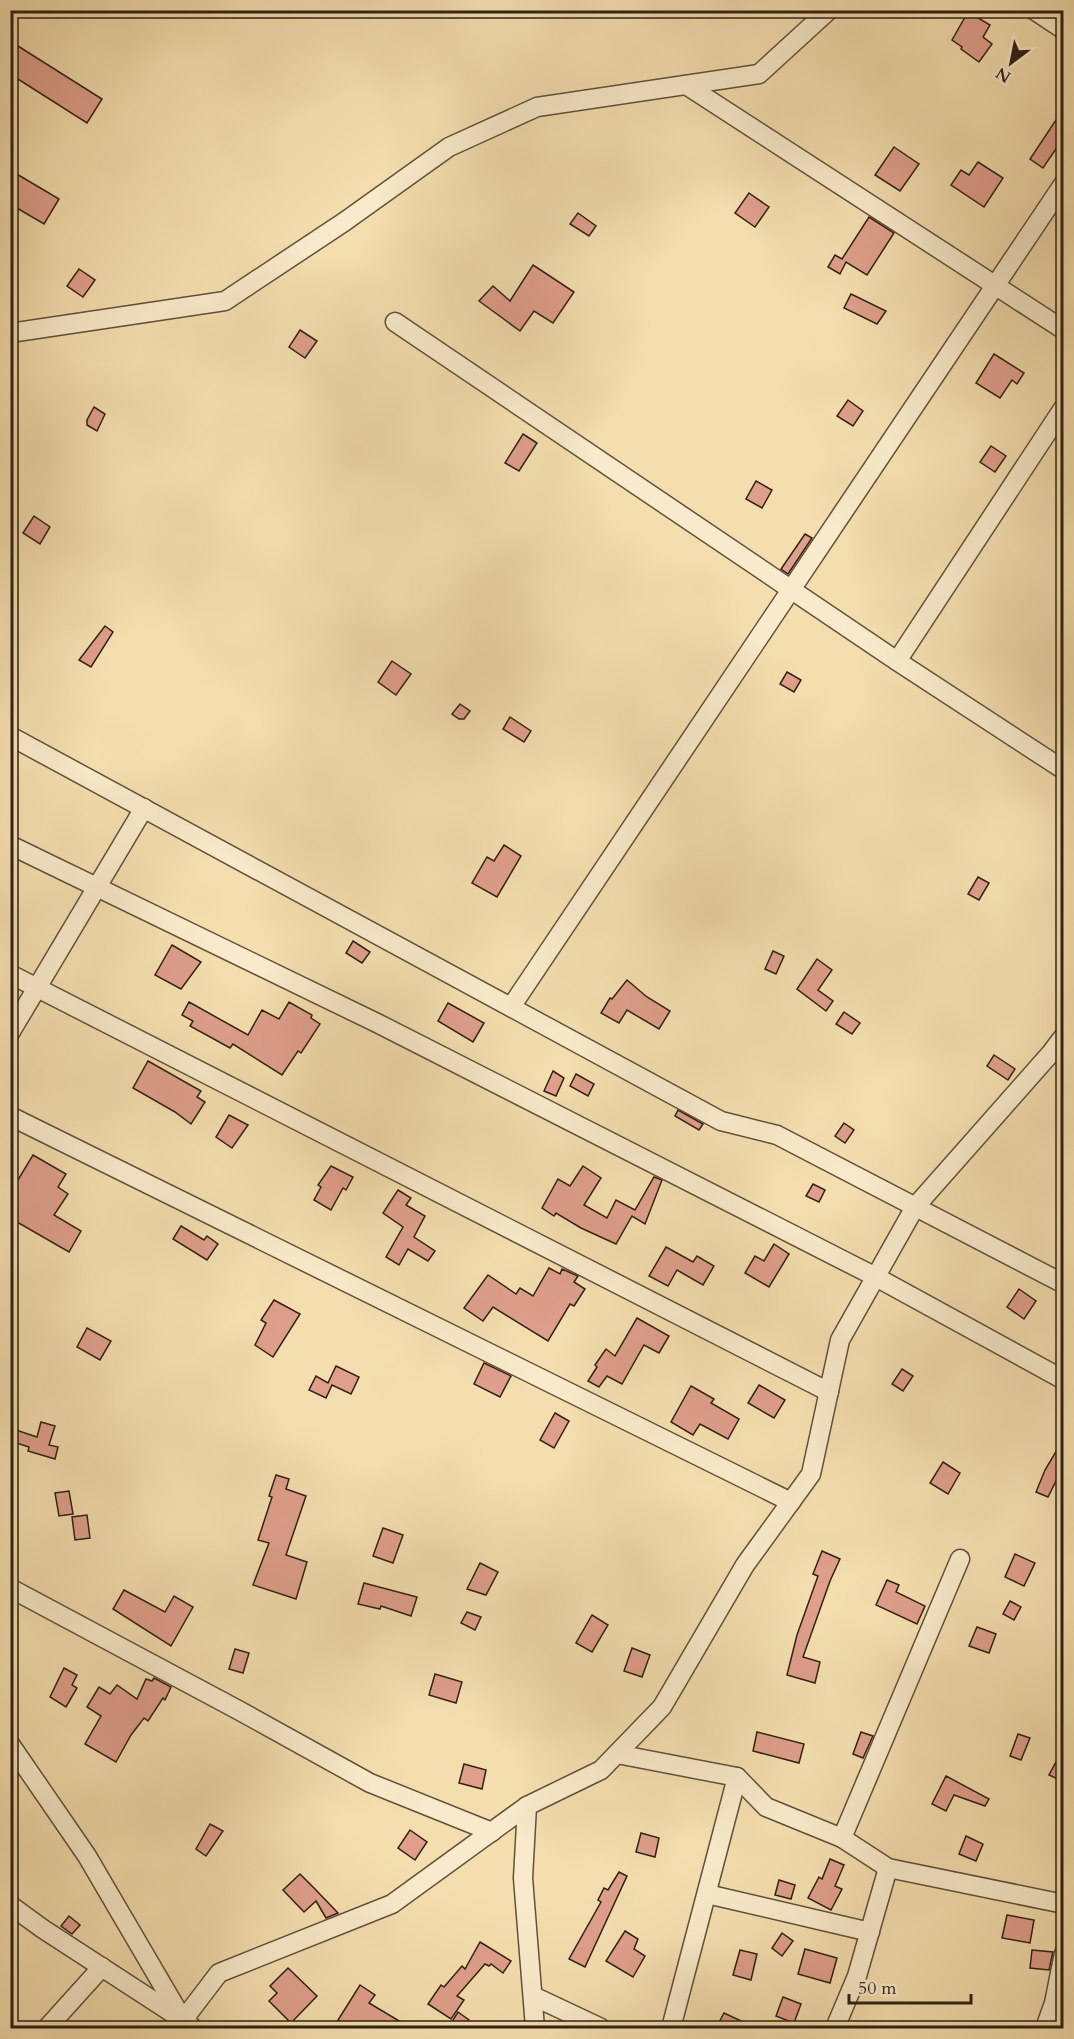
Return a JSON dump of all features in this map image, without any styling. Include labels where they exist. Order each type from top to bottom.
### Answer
[{"type":"street","points":[[10,333],[225,301],[344,222],[449,147],[537,107],[759,74],[829,10]]},
{"type":"street","points":[[1035,10],[1064,30]]},
{"type":"street","points":[[686,85],[1064,330]]},
{"type":"street","points":[[511,1007],[1064,183]]},
{"type":"street","points":[[395,322],[897,661],[1064,770]]},
{"type":"street","points":[[897,661],[1064,407]]},
{"type":"street","points":[[10,736],[721,1121],[777,1135],[1064,1284]]},
{"type":"street","points":[[10,1033],[144,808]]},
{"type":"street","points":[[10,845],[377,1023],[876,1277],[1064,1380]]},
{"type":"street","points":[[10,974],[829,1392]]},
{"type":"street","points":[[184,2026],[219,1973],[392,1904],[527,1806],[601,1770],[662,1707],[745,1565],[810,1474],[840,1340],[915,1207],[1064,1036]]},
{"type":"street","points":[[10,1116],[790,1502]]},
{"type":"street","points":[[842,1838],[960,1559]]},
{"type":"street","points":[[10,1588],[240,1711],[370,1784],[492,1832]]},
{"type":"street","points":[[10,1744],[87,1856],[184,2026]]},
{"type":"street","points":[[616,1754],[737,1778],[765,1806],[842,1838],[888,1869],[1064,1904]]},
{"type":"street","points":[[671,2028],[737,1778]]},
{"type":"street","points":[[527,1806],[524,1878],[535,2028]]},
{"type":"street","points":[[835,2028],[857,1976],[888,1869]]},
{"type":"street","points":[[707,1894],[870,1932]]},
{"type":"street","points":[[10,1905],[184,2026]]},
{"type":"street","points":[[1045,2028],[1054,2003],[1064,1953]]},
{"type":"street","points":[[47,2028],[102,1967]]},
{"type":"street","points":[[532,1996],[602,2028]]},
{"type":"building","points":[[968,12],[990,25],[983,37],[992,44],[979,62],[952,40]]},
{"type":"building","points":[[10,41],[102,99],[87,123],[10,74]]},
{"type":"building","points":[[1064,108],[1064,137],[1043,168],[1030,159]]},
{"type":"building","points":[[894,147],[919,164],[900,191],[875,175]]},
{"type":"building","points":[[978,162],[1003,178],[984,207],[951,185],[961,170],[969,175]]},
{"type":"building","points":[[10,170],[59,199],[44,224],[10,204]]},
{"type":"building","points":[[749,193],[769,207],[755,227],[735,213]]},
{"type":"building","points":[[578,213],[596,226],[589,236],[570,224]]},
{"type":"building","points":[[869,217],[894,233],[867,275],[846,262],[840,274],[828,267],[835,255],[842,259]]},
{"type":"building","points":[[533,265],[574,292],[553,323],[534,311],[520,331],[479,301],[493,286],[510,301]]},
{"type":"building","points":[[79,269],[95,280],[83,297],[67,286]]},
{"type":"building","points":[[851,294],[886,311],[877,324],[844,308]]},
{"type":"building","points":[[300,330],[317,341],[305,358],[289,347]]},
{"type":"building","points":[[994,354],[1024,373],[1017,384],[1012,380],[1000,398],[976,383]]},
{"type":"building","points":[[848,400],[863,411],[853,426],[837,416]]},
{"type":"building","points":[[94,407],[105,414],[97,431],[87,425],[87,420]]},
{"type":"building","points":[[523,434],[537,443],[519,471],[505,463]]},
{"type":"building","points":[[991,446],[1006,456],[995,472],[980,462]]},
{"type":"building","points":[[756,481],[772,490],[762,508],[746,499]]},
{"type":"building","points":[[34,516],[50,527],[40,544],[23,533]]},
{"type":"building","points":[[805,534],[812,538],[788,574],[781,569]]},
{"type":"building","points":[[105,626],[113,632],[91,667],[79,660]]},
{"type":"building","points":[[392,661],[411,674],[396,695],[378,682]]},
{"type":"building","points":[[787,672],[801,680],[794,692],[780,684]]},
{"type":"building","points":[[460,704],[470,711],[464,719],[459,719],[452,714]]},
{"type":"building","points":[[510,717],[531,731],[524,742],[503,729]]},
{"type":"building","points":[[504,845],[521,856],[497,897],[472,883],[487,857],[494,861]]},
{"type":"building","points":[[978,877],[989,883],[979,900],[968,894]]},
{"type":"building","points":[[353,941],[370,952],[362,963],[346,953]]},
{"type":"building","points":[[172,945],[201,962],[181,989],[155,975]]},
{"type":"building","points":[[773,951],[784,956],[776,974],[765,969]]},
{"type":"building","points":[[817,959],[832,970],[818,990],[833,1001],[826,1011],[797,989]]},
{"type":"building","points":[[627,980],[647,997],[670,1011],[659,1029],[627,1010],[619,1023],[601,1013],[610,998],[612,999]]},
{"type":"building","points":[[189,1002],[248,1035],[262,1010],[279,1019],[289,1002],[312,1015],[311,1018],[320,1024],[301,1053],[298,1051],[282,1075],[233,1044],[230,1048],[190,1026],[193,1021],[182,1015]]},
{"type":"building","points":[[448,1003],[484,1023],[473,1042],[438,1021]]},
{"type":"building","points":[[844,1012],[860,1023],[852,1034],[836,1024]]},
{"type":"building","points":[[994,1055],[1015,1069],[1008,1080],[987,1066]]},
{"type":"building","points":[[148,1061],[201,1091],[197,1097],[205,1102],[191,1124],[133,1088]]},
{"type":"building","points":[[553,1071],[564,1078],[556,1096],[544,1091]]},
{"type":"building","points":[[576,1074],[594,1084],[588,1096],[570,1086]]},
{"type":"building","points":[[678,1110],[703,1124],[699,1130],[675,1116]]},
{"type":"building","points":[[229,1115],[248,1125],[232,1148],[216,1137]]},
{"type":"building","points":[[844,1123],[854,1130],[845,1143],[835,1136]]},
{"type":"building","points":[[33,1155],[66,1174],[58,1187],[68,1194],[54,1215],[81,1231],[69,1252],[10,1218],[10,1193]]},
{"type":"building","points":[[331,1166],[353,1177],[346,1190],[343,1188],[331,1210],[314,1200],[321,1187],[318,1185]]},
{"type":"building","points":[[583,1166],[601,1178],[584,1205],[607,1218],[616,1200],[635,1210],[654,1177],[662,1180],[645,1224],[632,1216],[616,1244],[581,1228],[556,1213],[554,1216],[542,1208],[558,1179],[570,1186]]},
{"type":"building","points":[[813,1184],[825,1190],[819,1202],[806,1196]]},
{"type":"building","points":[[398,1190],[411,1198],[406,1205],[425,1216],[414,1237],[435,1251],[428,1261],[408,1249],[399,1265],[386,1257],[403,1227],[383,1213]]},
{"type":"building","points":[[181,1226],[204,1240],[207,1236],[218,1244],[207,1260],[173,1239]]},
{"type":"building","points":[[774,1244],[789,1254],[769,1287],[745,1273],[755,1256],[764,1261]]},
{"type":"building","points":[[666,1247],[693,1262],[697,1256],[714,1266],[703,1285],[677,1270],[668,1286],[649,1276]]},
{"type":"building","points":[[549,1268],[560,1274],[562,1269],[578,1276],[574,1282],[585,1289],[574,1306],[570,1304],[548,1341],[493,1307],[483,1321],[464,1308],[488,1275],[516,1294],[520,1288],[533,1296]]},
{"type":"building","points":[[1019,1289],[1036,1301],[1024,1319],[1007,1307]]},
{"type":"building","points":[[274,1300],[300,1314],[273,1357],[255,1345],[266,1323],[261,1320]]},
{"type":"building","points":[[637,1318],[669,1336],[659,1353],[644,1345],[622,1384],[607,1376],[599,1387],[588,1381],[606,1349],[615,1356]]},
{"type":"building","points":[[87,1328],[111,1341],[100,1360],[77,1347]]},
{"type":"building","points":[[484,1363],[511,1376],[500,1397],[474,1384]]},
{"type":"building","points":[[336,1366],[359,1377],[351,1394],[332,1385],[326,1398],[309,1390],[316,1376],[328,1383]]},
{"type":"building","points":[[902,1369],[913,1376],[903,1391],[892,1384]]},
{"type":"building","points":[[759,1385],[785,1400],[774,1418],[748,1403]]},
{"type":"building","points":[[691,1386],[714,1399],[711,1403],[739,1419],[728,1439],[700,1424],[693,1435],[671,1422]]},
{"type":"building","points":[[555,1413],[569,1421],[554,1448],[540,1440]]},
{"type":"building","points":[[41,1422],[55,1426],[49,1445],[58,1447],[55,1459],[28,1451],[29,1447],[10,1441],[10,1428],[37,1437]]},
{"type":"building","points":[[1064,1438],[1064,1480],[1058,1477],[1048,1497],[1036,1492],[1045,1470]]},
{"type":"building","points":[[943,1462],[960,1473],[948,1494],[930,1483]]},
{"type":"building","points":[[276,1475],[289,1479],[286,1489],[306,1496],[286,1555],[307,1562],[296,1599],[253,1585],[269,1543],[258,1540],[272,1497],[269,1496]]},
{"type":"building","points":[[69,1491],[73,1514],[59,1516],[55,1493]]},
{"type":"building","points":[[87,1515],[90,1538],[75,1540],[72,1517]]},
{"type":"building","points":[[383,1528],[403,1535],[393,1563],[373,1556]]},
{"type":"building","points":[[822,1551],[840,1559],[803,1657],[820,1662],[815,1683],[787,1675],[797,1635],[818,1576],[813,1574]]},
{"type":"building","points":[[1015,1554],[1035,1563],[1024,1586],[1005,1577]]},
{"type":"building","points":[[480,1563],[498,1572],[486,1595],[467,1589]]},
{"type":"building","points":[[887,1580],[899,1585],[896,1592],[925,1606],[917,1624],[876,1605]]},
{"type":"building","points":[[364,1583],[417,1597],[411,1616],[381,1606],[380,1609],[358,1604]]},
{"type":"building","points":[[124,1590],[165,1612],[174,1596],[193,1607],[171,1646],[113,1609]]},
{"type":"building","points":[[1010,1601],[1021,1607],[1014,1620],[1003,1614]]},
{"type":"building","points":[[467,1612],[481,1617],[475,1630],[461,1623]]},
{"type":"building","points":[[592,1615],[608,1625],[592,1652],[576,1643]]},
{"type":"building","points":[[977,1627],[996,1634],[989,1653],[969,1646]]},
{"type":"building","points":[[632,1648],[650,1655],[642,1677],[624,1671]]},
{"type":"building","points":[[235,1649],[249,1653],[243,1673],[229,1669]]},
{"type":"building","points":[[64,1668],[77,1675],[72,1685],[77,1688],[66,1707],[50,1697]]},
{"type":"building","points":[[435,1674],[462,1682],[456,1703],[429,1695]]},
{"type":"building","points":[[154,1678],[171,1687],[165,1700],[163,1698],[148,1721],[144,1718],[131,1735],[116,1762],[85,1744],[101,1716],[87,1707],[99,1687],[110,1694],[117,1685],[137,1699],[146,1679],[152,1681]]},
{"type":"building","points":[[757,1732],[804,1744],[799,1763],[753,1751]]},
{"type":"building","points":[[861,1732],[873,1736],[863,1758],[853,1754]]},
{"type":"building","points":[[1018,1734],[1030,1738],[1021,1760],[1010,1756]]},
{"type":"building","points":[[1064,1747],[1064,1782],[1049,1775]]},
{"type":"building","points":[[464,1764],[486,1770],[482,1789],[459,1783]]},
{"type":"building","points":[[946,1776],[989,1799],[985,1806],[954,1795],[946,1811],[932,1804]]},
{"type":"building","points":[[210,1824],[223,1831],[206,1856],[196,1849]]},
{"type":"building","points":[[410,1830],[427,1842],[415,1860],[398,1848]]},
{"type":"building","points":[[641,1833],[659,1838],[655,1857],[636,1852]]},
{"type":"building","points":[[966,1836],[983,1844],[976,1861],[959,1854]]},
{"type":"building","points":[[830,1859],[844,1865],[835,1886],[842,1889],[831,1910],[808,1898],[819,1877],[822,1879]]},
{"type":"building","points":[[619,1872],[627,1876],[585,1967],[569,1959],[601,1902],[598,1900],[604,1888],[608,1890]]},
{"type":"building","points":[[300,1874],[338,1913],[326,1918],[316,1901],[304,1912],[283,1890]]},
{"type":"building","points":[[779,1880],[795,1885],[791,1899],[775,1895]]},
{"type":"building","points":[[1007,1915],[1034,1920],[1030,1943],[1002,1938]]},
{"type":"building","points":[[69,1916],[80,1925],[72,1934],[61,1926]]},
{"type":"building","points":[[625,1931],[638,1939],[634,1949],[645,1956],[633,1977],[606,1961]]},
{"type":"building","points":[[782,1933],[793,1941],[782,1956],[772,1948]]},
{"type":"building","points":[[480,1942],[511,1961],[503,1973],[491,1964],[489,1966],[485,1964],[457,1996],[464,2000],[451,2019],[428,2004],[441,1985],[444,1987],[462,1966],[465,1969]]},
{"type":"building","points":[[805,1949],[837,1958],[830,1983],[798,1974]]},
{"type":"building","points":[[740,1950],[757,1954],[751,1980],[733,1975]]},
{"type":"building","points":[[1032,1950],[1053,1952],[1049,1970],[1030,1968]]},
{"type":"building","points":[[288,1968],[317,1996],[291,2023],[269,2001],[277,1993],[270,1986]]},
{"type":"building","points":[[360,1985],[375,1995],[369,2003],[411,2028],[350,2028],[338,2020]]},
{"type":"building","points":[[783,1997],[801,2004],[794,2023],[776,2016]]},
{"type":"building","points":[[458,2012],[469,2020],[464,2028],[448,2028]]},
{"type":"building","points":[[724,2013],[756,2028],[716,2028]]}]
